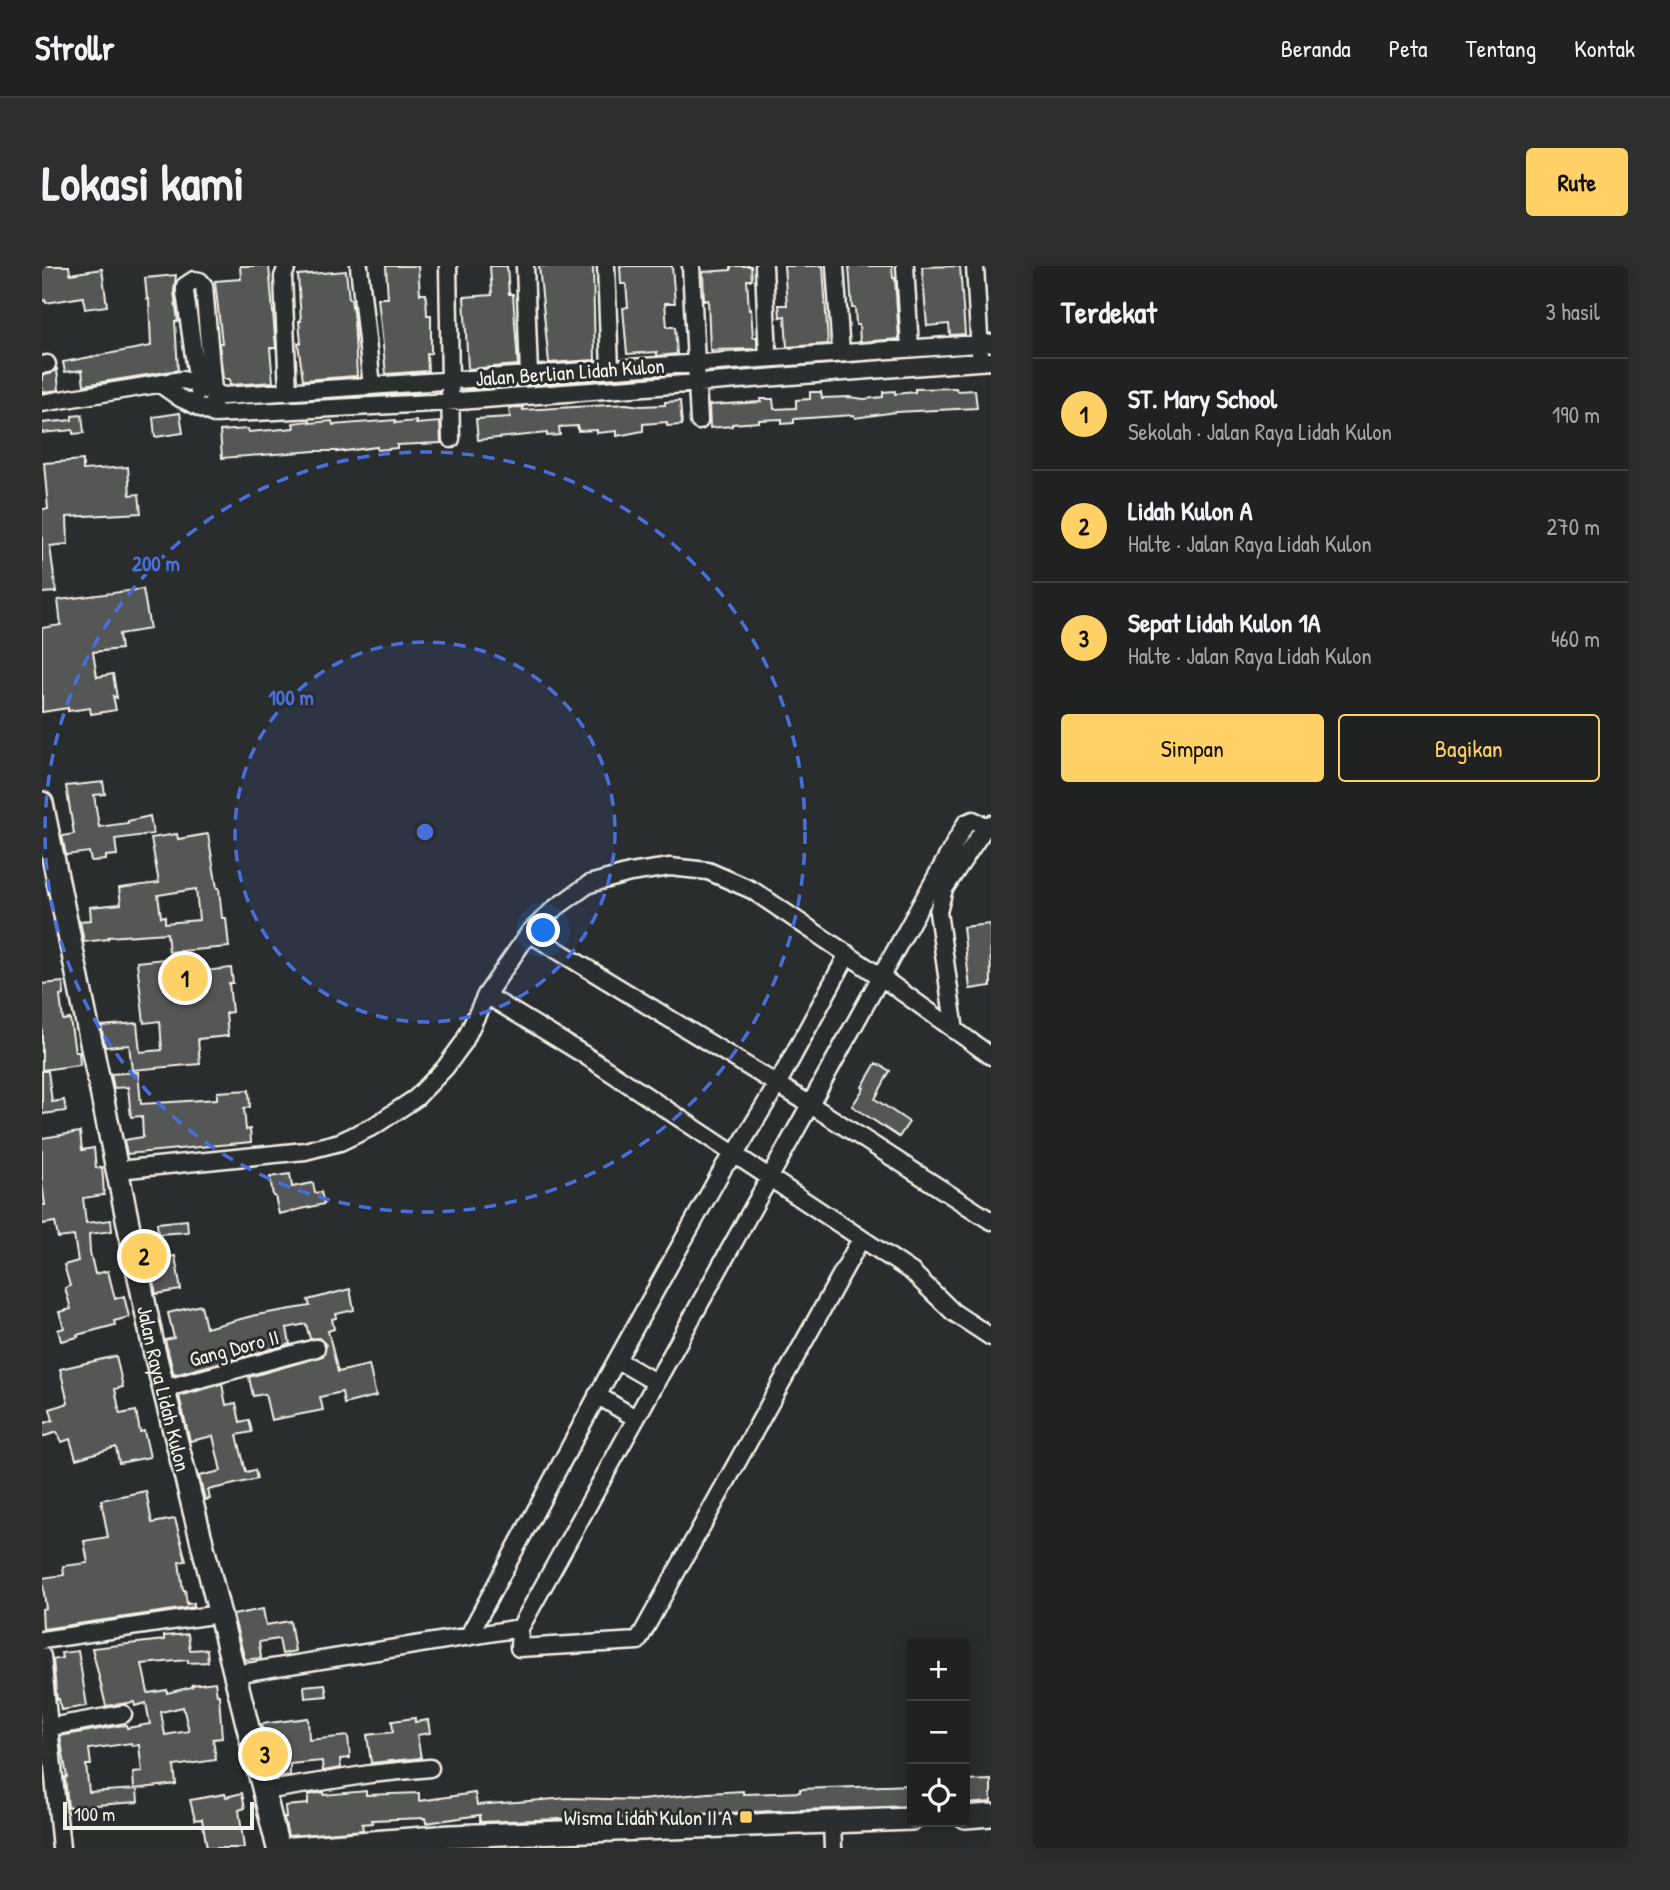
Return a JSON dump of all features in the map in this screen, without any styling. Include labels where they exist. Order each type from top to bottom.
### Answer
[{"type":"main road","name":"Jalan Raya Lidah Kulon","points":[[42,803],[163,1389],[278,1848]]},
{"type":"main road","points":[[970,1817],[991,1815]]},
{"type":"main road","points":[[292,1848],[907,1819]]},
{"type":"street","points":[[287,266],[283,277],[288,392]]},
{"type":"street","points":[[359,266],[372,386]]},
{"type":"street","points":[[448,266],[451,439]]},
{"type":"street","points":[[525,266],[529,375]]},
{"type":"street","points":[[606,266],[610,369]]},
{"type":"street","points":[[691,266],[699,421]]},
{"type":"street","points":[[764,266],[768,358]]},
{"type":"street","points":[[835,266],[841,353]]},
{"type":"street","points":[[905,266],[910,348]]},
{"type":"street","points":[[975,266],[986,343],[985,362]]},
{"type":"street","points":[[194,280],[200,281],[204,286],[213,394],[208,411],[198,384],[185,292],[186,286],[194,280]]},
{"type":"street","name":"Jalan Berlian Lidah Kulon","points":[[213,394],[224,396],[288,392],[986,343]]},
{"type":"street","name":"Jalan Berlian Lidah Kulon","points":[[208,411],[450,401],[985,362]]},
{"type":"street","points":[[42,402],[182,380],[198,384],[213,394]]},
{"type":"street","points":[[160,384],[180,398],[208,411]]},
{"type":"street","points":[[861,1239],[638,1641],[519,1648],[520,1628],[966,822],[973,820],[988,825],[944,889],[938,912],[955,1031]]},
{"type":"street","points":[[118,1170],[305,1151],[340,1142],[374,1126],[415,1098],[445,1068],[464,1042],[486,995],[529,933],[554,909],[589,884],[630,873],[670,867],[708,871],[752,890],[848,954],[991,1056]]},
{"type":"street","points":[[529,933],[778,1084],[991,1221]]},
{"type":"street","points":[[468,1637],[597,1395],[725,1165],[734,1156],[778,1084],[848,954]]},
{"type":"street","points":[[486,995],[583,1054],[912,1272],[953,1312],[991,1337]]},
{"type":"street","name":"Gang Doro II","points":[[163,1389],[316,1348]]},
{"type":"street","points":[[617,1360],[655,1382]]},
{"type":"street","points":[[597,1395],[635,1419]]},
{"type":"street","points":[[42,1640],[219,1614]]},
{"type":"street","points":[[234,1674],[520,1628]]},
{"type":"street","points":[[42,1656],[61,1848]]},
{"type":"street","points":[[50,1727],[123,1714]]},
{"type":"street","points":[[264,1791],[370,1774],[430,1768]]},
{"type":"street","points":[[832,1823],[833,1848]]},
{"type":"building","points":[[42,266],[69,266],[70,274],[102,269],[107,306],[85,309],[83,297],[46,303],[45,300],[42,301]]},
{"type":"building","points":[[240,266],[269,266],[276,348],[270,348],[273,382],[230,385],[229,379],[223,379],[215,281],[241,279]]},
{"type":"building","points":[[386,266],[418,266],[420,294],[426,294],[427,315],[431,315],[428,371],[386,374],[378,298],[388,298]]},
{"type":"building","points":[[490,266],[507,266],[509,294],[513,294],[518,365],[468,369],[464,297],[492,295]]},
{"type":"building","points":[[539,266],[593,266],[595,360],[549,363]]},
{"type":"building","points":[[620,266],[672,266],[675,303],[665,303],[667,327],[675,327],[677,354],[627,354],[623,308],[628,307],[626,284],[621,284]]},
{"type":"building","points":[[731,266],[751,266],[752,280],[747,280],[749,310],[751,309],[753,337],[757,337],[757,349],[710,350],[708,300],[704,301],[703,272],[731,270]]},
{"type":"building","points":[[784,266],[823,266],[828,344],[787,347],[785,316],[780,317],[779,305],[787,305]]},
{"type":"building","points":[[849,266],[892,266],[899,339],[860,342],[855,308],[852,308]]},
{"type":"building","points":[[960,266],[965,334],[950,335],[949,324],[927,326],[922,267]]},
{"type":"building","points":[[346,271],[354,319],[357,376],[303,380],[298,343],[301,343],[301,321],[298,275]]},
{"type":"building","points":[[176,275],[174,292],[178,321],[175,321],[178,370],[84,385],[82,370],[65,372],[63,362],[151,346],[149,299],[145,278]]},
{"type":"building","points":[[57,369],[59,390],[42,392],[42,375]]},
{"type":"building","points":[[956,388],[957,391],[975,390],[977,408],[896,412],[855,418],[854,415],[794,419],[794,423],[782,424],[782,419],[759,420],[710,428],[709,405],[773,399],[774,409],[796,408],[796,400],[810,399],[810,392],[821,392],[822,398],[864,399],[883,397],[883,392],[895,391],[895,394],[915,392],[915,389]]},
{"type":"building","points":[[680,401],[682,425],[667,426],[667,422],[643,424],[643,431],[617,436],[617,431],[597,433],[597,430],[578,431],[578,426],[559,427],[560,435],[547,436],[547,433],[478,440],[476,419],[510,417],[509,408],[523,407],[523,410],[626,404],[641,406]]},
{"type":"building","points":[[180,413],[183,433],[155,437],[153,417]]},
{"type":"building","points":[[82,415],[84,433],[73,434],[73,430],[42,433],[42,423],[72,420],[72,416]]},
{"type":"building","points":[[395,420],[395,423],[416,421],[416,424],[440,422],[441,443],[397,445],[397,448],[377,450],[377,447],[337,452],[315,451],[222,458],[220,431],[248,429],[249,432],[294,428],[293,423],[310,421],[332,421],[333,425]]},
{"type":"building","points":[[83,460],[83,470],[128,467],[130,495],[139,494],[141,513],[67,517],[68,544],[50,546],[56,592],[42,593],[42,509],[48,509],[44,463]]},
{"type":"building","points":[[143,589],[150,629],[119,634],[121,649],[93,652],[97,677],[113,674],[116,710],[91,714],[90,708],[42,712],[42,628],[61,625],[58,600]]},
{"type":"building","points":[[103,782],[105,794],[94,795],[99,827],[128,823],[150,816],[153,834],[115,839],[117,855],[106,856],[106,860],[91,861],[89,852],[66,855],[62,836],[74,834],[66,786]]},
{"type":"building","points":[[177,834],[178,839],[208,834],[222,918],[226,918],[229,947],[169,952],[167,933],[108,937],[84,942],[80,921],[91,920],[90,907],[121,904],[119,888],[159,883],[151,838]],"holes":[[[196,889],[199,920],[165,923],[165,916],[161,917],[158,895]]]},
{"type":"building","points":[[990,924],[991,986],[970,989],[963,927]]},
{"type":"building","points":[[174,958],[176,974],[231,968],[233,983],[229,983],[232,1012],[226,1013],[228,1036],[198,1039],[200,1064],[132,1070],[129,1045],[105,1047],[101,1026],[137,1023],[140,1052],[162,1050],[160,1021],[144,1023],[137,962]]},
{"type":"building","points":[[63,982],[64,995],[60,996],[63,1020],[70,1019],[75,1052],[79,1052],[80,1065],[42,1070],[42,984]]},
{"type":"building","points":[[876,1063],[890,1071],[875,1099],[909,1122],[899,1137],[852,1106]]},
{"type":"building","points":[[42,1071],[48,1071],[52,1102],[64,1100],[66,1111],[42,1114]]},
{"type":"building","points":[[138,1072],[141,1104],[217,1099],[217,1092],[249,1090],[250,1107],[244,1108],[246,1130],[250,1129],[251,1142],[127,1154],[124,1140],[143,1137],[142,1116],[131,1117],[128,1087],[114,1088],[111,1074]]},
{"type":"building","points":[[80,1132],[82,1150],[94,1148],[96,1168],[102,1167],[103,1179],[104,1195],[83,1198],[86,1223],[111,1220],[112,1231],[89,1234],[95,1274],[108,1271],[115,1299],[124,1296],[129,1317],[114,1321],[115,1325],[61,1341],[58,1330],[64,1328],[59,1312],[71,1309],[65,1288],[70,1286],[64,1265],[78,1261],[74,1236],[58,1238],[55,1222],[42,1224],[42,1205],[45,1205],[42,1138]]},
{"type":"building","points":[[290,1174],[292,1187],[313,1183],[315,1193],[321,1192],[324,1204],[279,1214],[270,1177]]},
{"type":"building","points":[[187,1220],[188,1232],[158,1234],[157,1223]]},
{"type":"building","points":[[151,1233],[157,1259],[175,1256],[181,1290],[156,1294],[144,1234]]},
{"type":"building","points":[[350,1289],[354,1310],[336,1314],[336,1318],[332,1319],[334,1329],[328,1331],[338,1372],[369,1365],[376,1396],[344,1404],[342,1392],[320,1397],[323,1410],[271,1420],[265,1394],[253,1396],[249,1377],[323,1356],[326,1345],[319,1338],[310,1339],[306,1324],[287,1328],[290,1344],[174,1375],[165,1340],[174,1338],[168,1313],[201,1305],[206,1328],[256,1315],[310,1306],[308,1300]]},
{"type":"building","points":[[116,1356],[123,1387],[115,1389],[120,1414],[136,1411],[140,1432],[144,1431],[150,1457],[119,1463],[116,1447],[76,1459],[70,1439],[62,1442],[57,1432],[42,1437],[42,1424],[53,1420],[50,1409],[68,1403],[60,1369]]},
{"type":"building","points":[[222,1384],[226,1405],[236,1403],[240,1422],[249,1420],[252,1432],[237,1435],[246,1472],[255,1470],[257,1479],[208,1490],[210,1499],[205,1500],[199,1476],[221,1471],[213,1436],[190,1441],[179,1396]]},
{"type":"building","points":[[146,1491],[152,1523],[175,1519],[186,1561],[179,1562],[183,1590],[187,1604],[194,1603],[194,1607],[43,1629],[42,1609],[46,1608],[42,1578],[64,1575],[63,1566],[88,1563],[84,1541],[108,1537],[101,1500]]},
{"type":"building","points":[[263,1609],[266,1625],[290,1621],[295,1651],[282,1654],[279,1639],[259,1642],[261,1658],[245,1660],[233,1615]]},
{"type":"building","points":[[188,1634],[190,1650],[207,1649],[208,1662],[188,1663],[188,1660],[142,1664],[148,1693],[167,1690],[167,1693],[192,1685],[215,1682],[219,1695],[222,1738],[213,1739],[216,1760],[174,1766],[176,1784],[134,1789],[133,1773],[142,1772],[139,1745],[132,1746],[131,1743],[89,1749],[91,1765],[86,1765],[89,1792],[137,1789],[138,1802],[68,1807],[67,1777],[60,1736],[117,1726],[126,1725],[127,1728],[150,1724],[146,1703],[135,1706],[134,1702],[106,1706],[92,1648],[164,1640],[164,1636]],"holes":[[[183,1707],[189,1731],[165,1735],[161,1712]]]},
{"type":"building","points":[[78,1651],[87,1706],[61,1710],[59,1699],[57,1700],[53,1660],[62,1658],[61,1653]]},
{"type":"building","points":[[325,1684],[327,1696],[305,1698],[304,1686]]},
{"type":"building","points":[[308,1718],[309,1740],[348,1736],[350,1758],[340,1759],[341,1768],[323,1771],[322,1761],[290,1764],[290,1776],[274,1779],[270,1744],[266,1745],[261,1724]]},
{"type":"building","points":[[415,1718],[415,1722],[428,1720],[430,1733],[417,1735],[421,1758],[371,1763],[367,1735],[393,1732],[392,1721]]},
{"type":"building","points":[[991,1780],[991,1802],[970,1804],[970,1781]]},
{"type":"building","points":[[907,1785],[907,1806],[480,1822],[480,1815],[426,1823],[425,1818],[372,1820],[373,1823],[362,1824],[363,1830],[288,1836],[284,1818],[285,1806],[308,1804],[308,1795],[324,1792],[324,1795],[366,1791],[366,1795],[419,1793],[419,1801],[475,1793],[477,1805],[568,1798],[641,1800],[743,1791],[743,1794],[800,1792],[800,1789]]},
{"type":"building","points":[[242,1793],[245,1808],[239,1810],[244,1848],[207,1848],[202,1819],[195,1820],[190,1800]]},
{"type":"place","name":"ST. Mary School","points":[[185,978]]},
{"type":"place","name":"Lidah Kulon A","points":[[144,1256]]},
{"type":"place","name":"Sepat Lidah Kulon 1A","points":[[265,1754]]},
{"type":"place","name":"Wisma Lidah Kulon II A","points":[[746,1817]]}]
